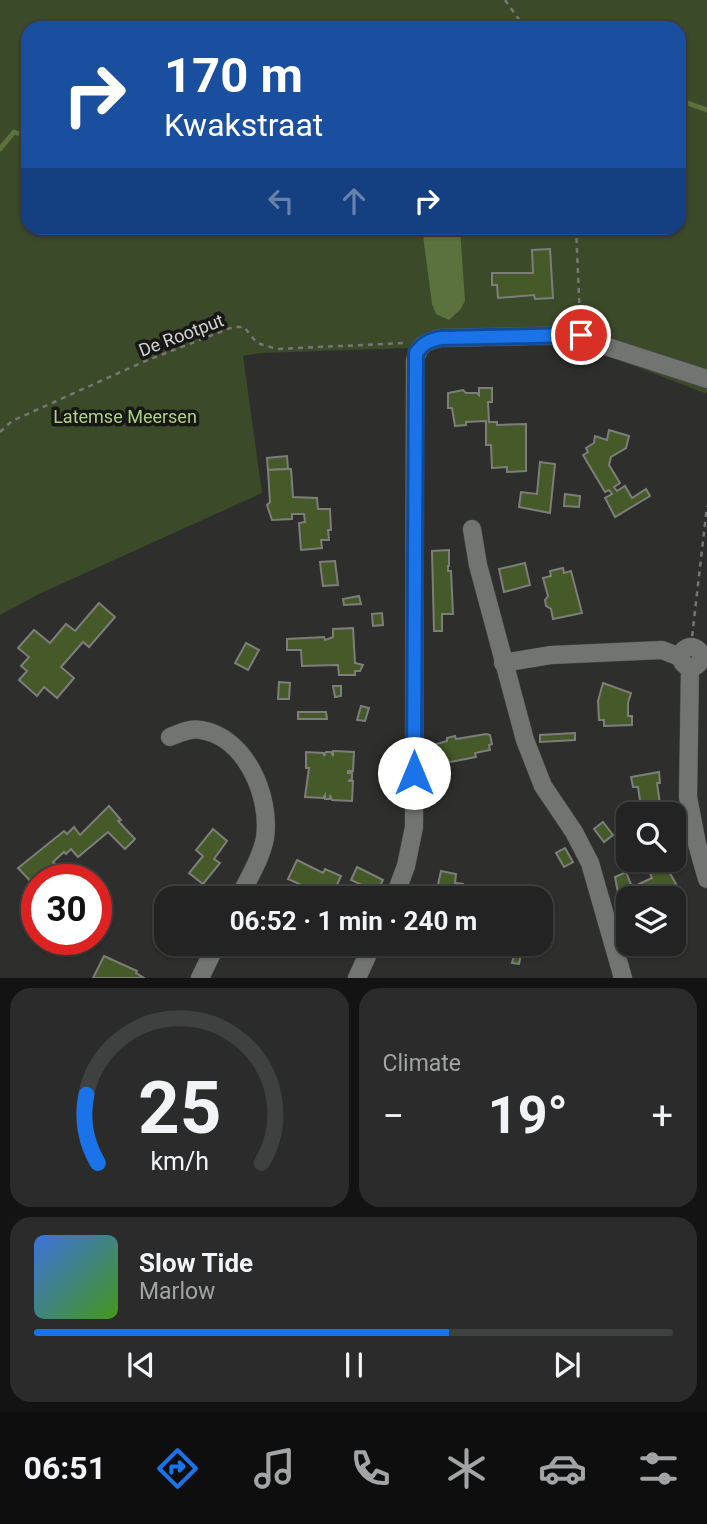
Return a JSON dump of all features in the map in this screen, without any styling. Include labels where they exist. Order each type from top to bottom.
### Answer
[{"type":"street","points":[[398,886],[406,866],[414,827],[415,361],[421,346],[430,340],[441,338],[581,335],[629,354],[707,379]]},
{"type":"street","points":[[472,529],[502,663],[525,740],[543,786],[574,832],[590,863],[623,978]]},
{"type":"street","points":[[502,663],[551,655],[662,650],[694,658],[688,797],[707,879]]},
{"type":"street","points":[[170,737],[185,730],[200,729],[217,735],[231,745],[252,770],[260,786],[265,812],[264,839],[245,886]]},
{"type":"street","points":[[200,978],[211,956]]},
{"type":"street","points":[[357,978],[367,956]]},
{"type":"path","points":[[505,0],[520,21]]},
{"type":"path","points":[[576,235],[581,335]]},
{"type":"path","name":"De Rootput","points":[[0,432],[12,421],[144,362],[233,327],[244,327],[257,343],[277,349],[404,343],[421,346]]},
{"type":"path","points":[[694,658],[707,506]]},
{"type":"green space","name":"Latemse Meersen","points":[[0,0],[707,0],[707,394],[591,349],[547,340],[243,356],[262,493],[39,594],[0,615]]},
{"type":"shaded area","points":[[423,235],[460,235],[465,301],[449,320],[436,314],[432,304]]},
{"type":"building","points":[[550,249],[553,298],[535,299],[534,295],[498,298],[497,285],[492,285],[492,273],[533,273],[532,250]]},
{"type":"building","points":[[479,388],[492,388],[492,402],[488,402],[489,422],[497,422],[497,425],[526,424],[526,471],[507,472],[507,467],[492,468],[491,445],[486,445],[486,421],[466,422],[466,425],[455,426],[452,408],[448,408],[448,393],[463,390],[479,395]]},
{"type":"building","points":[[609,430],[629,436],[626,448],[611,457],[609,465],[620,483],[614,487],[617,491],[625,486],[632,498],[646,489],[650,496],[615,517],[605,498],[612,494],[609,490],[605,492],[583,455],[588,452],[586,448],[594,443],[595,436],[607,440]]},
{"type":"building","points":[[287,456],[288,469],[268,470],[267,458]]},
{"type":"building","points":[[540,462],[555,464],[550,513],[519,507],[521,492],[537,494]]},
{"type":"building","points":[[291,469],[293,497],[317,498],[318,509],[330,509],[329,540],[321,540],[322,548],[301,550],[299,523],[305,522],[304,514],[292,514],[292,519],[272,520],[267,505],[270,502],[268,470]]},
{"type":"building","points":[[565,494],[580,496],[579,507],[564,506]]},
{"type":"building","points":[[449,550],[448,571],[451,571],[453,614],[442,614],[442,631],[434,631],[432,551]]},
{"type":"building","points":[[335,561],[338,585],[323,586],[320,562]]},
{"type":"building","points":[[525,563],[530,585],[504,592],[499,569]]},
{"type":"building","points":[[563,568],[564,573],[571,571],[582,613],[553,619],[551,609],[546,606],[545,600],[548,596],[543,578],[551,576],[550,571]]},
{"type":"building","points":[[359,596],[361,604],[344,605],[343,599]]},
{"type":"building","points":[[99,603],[115,617],[89,647],[83,642],[61,667],[74,678],[57,698],[44,687],[37,696],[19,680],[27,671],[21,666],[29,657],[18,648],[34,630],[50,643],[66,624],[75,631]]},
{"type":"building","points":[[382,613],[383,625],[373,626],[372,614]]},
{"type":"building","points":[[353,628],[355,663],[363,665],[360,671],[355,671],[355,675],[339,675],[338,665],[302,666],[301,650],[287,650],[287,639],[324,637],[325,640],[333,637],[333,629]]},
{"type":"building","points":[[246,643],[259,650],[248,670],[235,663]]},
{"type":"building","points":[[279,682],[290,683],[289,699],[278,699]]},
{"type":"building","points":[[603,683],[631,693],[628,716],[632,716],[632,725],[604,726],[604,720],[599,720],[598,701]]},
{"type":"building","points":[[333,686],[341,686],[341,696],[335,697]]},
{"type":"building","points":[[361,706],[369,708],[365,721],[357,720]]},
{"type":"building","points":[[298,712],[326,712],[327,719],[298,719]]},
{"type":"building","points":[[575,733],[575,740],[540,742],[540,735]]},
{"type":"building","points":[[490,735],[490,750],[475,753],[476,757],[445,763],[446,770],[435,772],[430,746],[455,736],[456,739]]},
{"type":"building","points":[[333,751],[354,752],[353,771],[348,771],[352,773],[352,779],[348,781],[353,781],[352,801],[332,800],[330,795],[330,799],[325,799],[325,795],[323,798],[305,797],[309,768],[306,768],[306,752],[324,753],[324,756],[326,752],[331,752],[333,756]]},
{"type":"building","points":[[659,772],[660,783],[657,783],[660,802],[640,802],[638,787],[633,787],[631,777]]},
{"type":"building","points":[[109,806],[121,820],[118,821],[135,839],[125,849],[108,832],[78,857],[71,849],[53,862],[55,864],[23,864],[64,831],[67,834],[74,827],[80,835]]},
{"type":"building","points":[[603,822],[613,835],[604,842],[594,829]]},
{"type":"building","points":[[213,829],[227,841],[214,859],[220,863],[203,884],[189,873],[203,856],[196,850]]},
{"type":"building","points":[[565,848],[573,862],[564,867],[556,853]]},
{"type":"building","points":[[297,860],[323,873],[325,869],[341,876],[336,886],[304,886],[288,879]]},
{"type":"building","points":[[357,867],[383,880],[380,886],[364,886],[351,880]]},
{"type":"building","points":[[441,871],[456,874],[455,883],[463,884],[463,886],[438,886]]},
{"type":"building","points":[[626,872],[632,886],[617,886],[615,877]]},
{"type":"building","points":[[649,872],[669,872],[676,884],[639,884],[652,878]]},
{"type":"building","points":[[104,956],[137,971],[136,973],[144,978],[93,978]]},
{"type":"building","points":[[514,956],[521,956],[519,964],[512,963]]},
{"type":"waterway","points":[[686,102],[707,110]]},
{"type":"waterway","points":[[0,149],[14,132],[21,134]]},
{"type":"route","points":[[414,773],[416,353],[430,340],[441,338],[581,335]]}]
